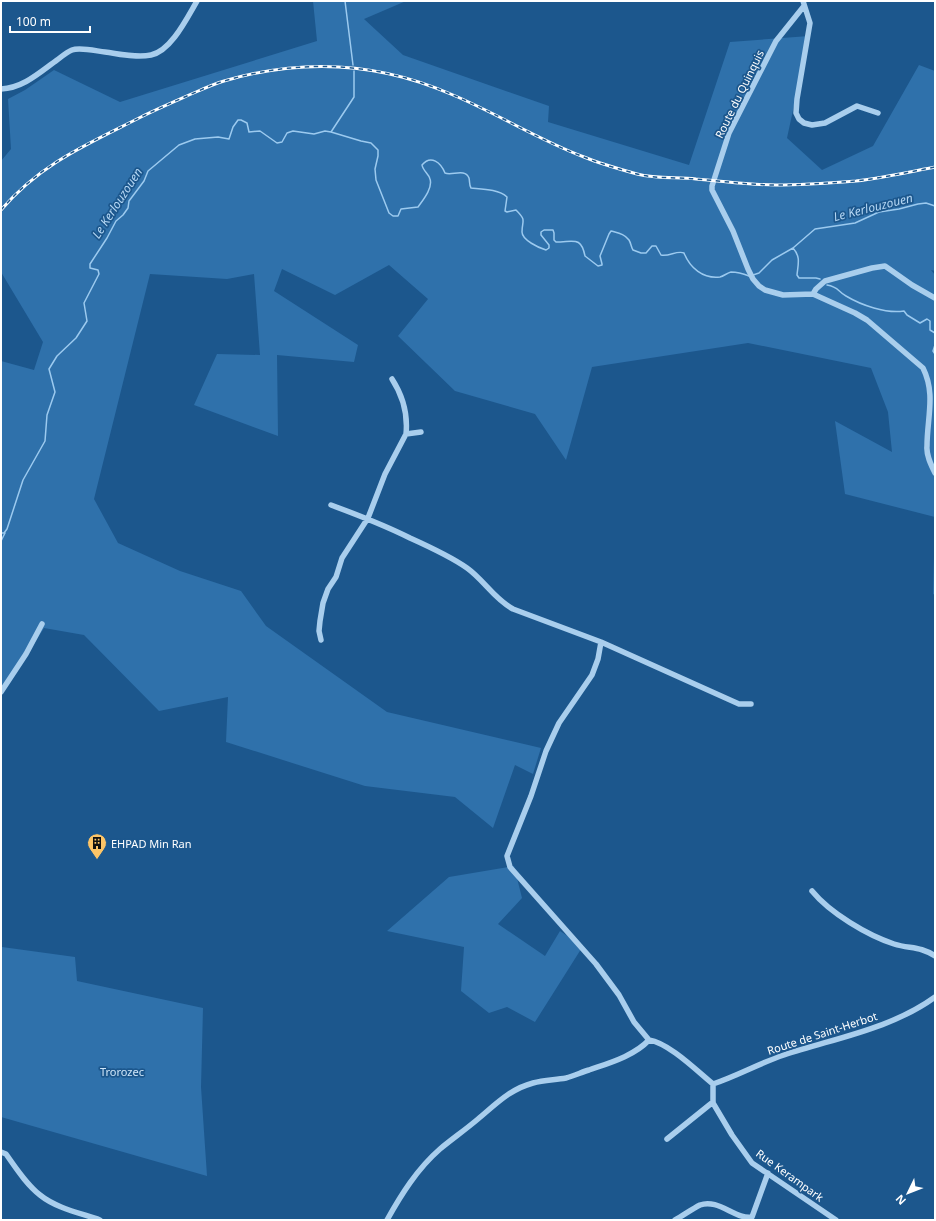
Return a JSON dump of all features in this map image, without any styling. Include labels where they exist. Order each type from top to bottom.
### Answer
[{"type":"street","points":[[1,89],[8,89],[23,84],[72,50],[86,50],[138,56],[156,53],[166,47],[174,38],[197,1]]},
{"type":"street","points":[[804,4],[810,23],[797,99],[796,113],[799,119],[804,123],[812,125],[825,123],[857,106],[878,113]]},
{"type":"street","name":"Route du Quinquis","points":[[804,4],[776,41],[729,133],[712,186],[714,195],[733,232],[748,269],[753,279],[759,286],[765,290],[783,295],[813,294]]},
{"type":"street","points":[[935,298],[912,285],[885,266],[872,268],[825,281],[813,294],[868,320],[928,374],[935,399],[926,447],[935,473]]},
{"type":"street","points":[[321,640],[319,631],[320,620],[325,596],[336,577],[342,558],[368,518],[385,474],[406,434],[406,419],[403,397],[392,379]]},
{"type":"street","points":[[406,434],[421,432]]},
{"type":"street","points":[[331,505],[368,518],[437,550],[468,569],[497,598],[513,609],[601,642],[739,704],[750,704]]},
{"type":"street","points":[[1,692],[26,654],[42,624]]},
{"type":"street","points":[[601,642],[598,659],[592,675],[559,723],[546,751],[531,796],[507,856],[510,867],[596,964],[619,995],[634,1022],[649,1040],[656,1041],[674,1052],[713,1084],[713,1102],[667,1139]]},
{"type":"street","points":[[812,890],[819,900],[850,922],[874,935],[895,944],[921,949],[935,956]]},
{"type":"street","name":"Route de Saint-Herbot","points":[[713,1084],[783,1055],[897,1019],[935,997]]},
{"type":"street","points":[[387,1220],[398,1201],[426,1162],[499,1100],[517,1089],[533,1083],[568,1077],[612,1062],[631,1053],[649,1040]]},
{"type":"street","name":"Rue Kerampark","points":[[713,1102],[741,1149],[752,1163],[836,1220]]},
{"type":"street","points":[[1,1152],[6,1154],[30,1185],[40,1195],[51,1202],[100,1220]]},
{"type":"street","points":[[676,1220],[700,1205],[705,1204],[719,1206],[744,1216],[752,1217],[768,1173]]},
{"type":"green space","points":[[313,1],[406,1],[364,19],[403,55],[549,106],[548,122],[689,165],[730,42],[809,36],[787,138],[822,170],[873,146],[919,65],[935,71],[935,271],[931,270],[935,275],[935,517],[845,494],[835,421],[892,452],[888,412],[871,368],[748,343],[592,367],[566,460],[535,414],[455,391],[398,336],[428,299],[389,265],[335,295],[282,269],[274,291],[358,345],[354,362],[277,355],[278,436],[194,405],[217,354],[260,355],[254,274],[227,279],[150,274],[94,499],[118,543],[180,571],[241,591],[266,626],[387,712],[541,748],[533,774],[515,765],[493,828],[455,797],[365,786],[226,742],[228,697],[159,711],[84,635],[44,628],[1,696],[1,361],[34,370],[43,342],[1,272],[1,161],[11,149],[8,99],[25,90],[54,70],[120,102],[317,41]]},
{"type":"green space","points":[[935,517],[935,595],[933,594]]},
{"type":"green space","points":[[514,866],[522,898],[498,924],[545,956],[560,931],[583,946],[535,1022],[507,1007],[489,1013],[461,991],[464,947],[387,931],[449,877]]},
{"type":"green space","name":"Trorozec","points":[[2,947],[75,957],[77,981],[203,1008],[201,1087],[207,1176],[1,1117]]},
{"type":"waterway","points":[[345,1],[353,65]]},
{"type":"waterway","points":[[331,132],[354,97],[354,71]]},
{"type":"waterway","name":"Le Kerlouzouen","points":[[1,533],[4,533],[7,529],[23,480],[45,441],[47,415],[55,392],[49,369],[57,356],[76,338],[87,321],[84,303],[99,274],[98,270],[90,268],[90,264],[116,221],[128,208],[129,201],[144,181],[148,171],[179,145],[195,139],[218,137],[229,139],[233,127],[238,120],[247,123],[249,132],[260,131],[277,143],[282,142],[287,133],[293,131],[314,134],[325,131],[371,143],[378,150],[375,169],[376,180],[389,213],[393,216],[398,216],[401,209],[418,207],[427,194],[431,182],[422,165],[425,162],[432,160],[438,163],[445,173],[465,173],[469,178],[471,188],[485,189],[504,194],[507,197],[505,211],[516,210],[523,219],[522,232],[525,238],[543,249],[546,250],[549,248],[549,245],[541,235],[541,232],[544,230],[553,230],[554,240],[556,242],[572,241],[579,243],[585,256],[598,266],[602,265],[600,256],[611,231],[625,236],[630,241],[633,250],[641,253],[646,253],[652,246],[656,246],[661,255],[679,252],[684,253],[694,268],[708,276],[720,277],[731,272],[749,276]]},
{"type":"waterway","name":"Le Kerlouzouen","points":[[753,275],[759,273],[772,260],[793,248],[815,229],[855,223],[879,212],[918,204],[926,203],[935,206]]},
{"type":"waterway","points":[[793,248],[796,251],[798,258],[797,275],[799,278],[820,279]]},
{"type":"waterway","points":[[827,285],[836,288],[846,296],[859,303],[882,310],[897,312],[904,311],[907,315],[920,323],[927,319],[930,321],[930,330],[935,333]]},
{"type":"waterway","points":[[935,345],[933,351],[935,354]]},
{"type":"waterway","points":[[1,541],[5,533]]},
{"type":"railway","points":[[1,210],[32,179],[49,167],[102,136],[155,110],[224,81],[282,69],[311,67],[340,67],[369,70],[425,84],[470,102],[535,135],[590,160],[644,176],[689,178],[756,184],[796,185],[856,181],[886,177],[935,167]]},
{"type":"place","name":"EHPAD Min Ran","points":[[97,860]]}]
